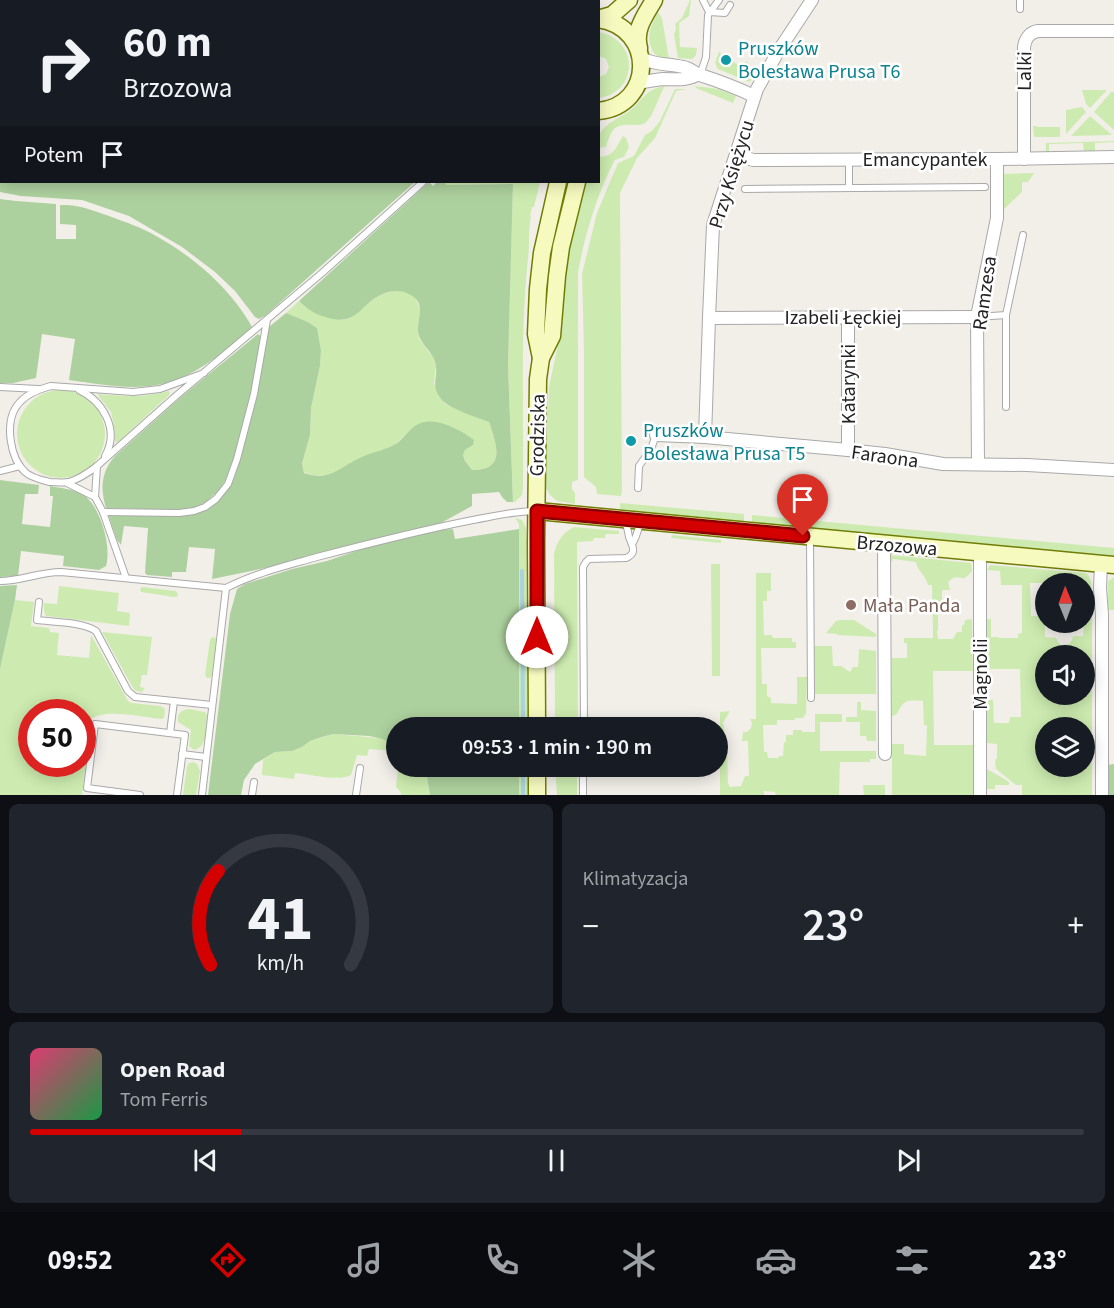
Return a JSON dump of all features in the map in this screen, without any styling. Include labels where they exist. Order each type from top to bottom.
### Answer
[{"type":"main road","points":[[600,18],[612,15],[629,0]]},
{"type":"main road","points":[[602,113],[622,103],[638,83],[642,66],[637,39],[638,29],[654,0]]},
{"type":"main road","points":[[600,19],[609,21],[624,29],[635,42],[640,54]]},
{"type":"main road","name":"Grodziska","points":[[537,717],[538,387],[541,358],[536,334],[542,253],[558,183]]},
{"type":"main road","name":"Grodziska","points":[[541,358],[552,336],[561,248],[577,183]]},
{"type":"main road","name":"Brzozowa","points":[[537,511],[1108,564]]},
{"type":"main road","points":[[537,777],[537,795]]},
{"type":"street","name":"Przy Księżycu","points":[[705,437],[713,225],[757,89],[812,0]]},
{"type":"street","name":"Lalki","points":[[1024,159],[1024,47],[1027,37],[1032,32],[1038,31],[1114,31]]},
{"type":"street","points":[[640,54],[659,64],[690,69],[699,75],[754,96]]},
{"type":"street","points":[[638,83],[663,79],[682,80],[699,75]]},
{"type":"street","name":"Emancypantek","points":[[736,154],[753,159],[1114,157]]},
{"type":"street","name":"Ramzesa","points":[[978,464],[977,317],[997,218],[997,159]]},
{"type":"street","name":"Katarynki","points":[[848,317],[848,450]]},
{"type":"street","name":"Izabeli Łęckiej","points":[[709,318],[977,317]]},
{"type":"street","name":"Faraona","points":[[656,435],[705,437],[848,450],[943,464],[1052,465],[1114,470]]},
{"type":"street","points":[[884,544],[885,754]]},
{"type":"street","name":"Magnolii","points":[[980,553],[980,795]]},
{"type":"street","points":[[1102,795],[1100,588],[1108,564]]},
{"type":"lane","points":[[699,75],[706,57],[709,12],[704,0]]},
{"type":"lane","points":[[709,12],[719,0]]},
{"type":"lane","points":[[1020,0],[1020,9]]},
{"type":"lane","points":[[709,12],[725,13],[730,5]]},
{"type":"lane","points":[[849,159],[849,188]]},
{"type":"lane","points":[[66,483],[85,475],[100,464],[177,395],[322,273],[422,183]]},
{"type":"lane","points":[[745,189],[985,187]]},
{"type":"lane","points":[[1006,407],[1006,315],[1023,235]]},
{"type":"lane","points":[[977,317],[1006,315]]},
{"type":"lane","points":[[103,512],[178,513],[205,507],[216,499],[228,484],[237,459],[254,394],[267,320]]},
{"type":"lane","points":[[126,578],[103,512],[95,497],[66,483],[43,481],[24,472],[10,440],[11,418],[15,408],[26,396],[51,386],[133,392],[160,389],[204,373]]},
{"type":"lane","points":[[0,387],[39,389]]},
{"type":"lane","points":[[71,387],[88,395],[108,418],[110,441],[108,452],[100,464],[95,497]]},
{"type":"lane","points":[[638,488],[639,466],[651,449],[656,435]]},
{"type":"lane","points":[[0,471],[20,466]]},
{"type":"lane","points":[[0,581],[18,580],[53,572],[226,588],[268,571],[436,527],[514,512],[537,511]]},
{"type":"lane","points":[[584,717],[584,567],[591,558],[628,558],[632,554],[632,544],[623,518]]},
{"type":"lane","points":[[632,544],[643,520]]},
{"type":"lane","points":[[810,537],[811,699]]},
{"type":"lane","points":[[202,795],[226,588]]},
{"type":"lane","points":[[39,602],[37,620],[84,626],[96,631],[128,691],[135,697],[212,705]]},
{"type":"lane","points":[[170,734],[174,701]]},
{"type":"lane","points":[[140,795],[87,788],[95,724],[184,735],[177,795]]},
{"type":"lane","points":[[182,754],[206,757]]},
{"type":"lane","points":[[356,795],[360,768]]},
{"type":"lane","points":[[583,777],[583,795]]},
{"type":"lane","points":[[252,795],[254,782]]},
{"type":"green space","points":[[690,0],[689,16],[679,23],[680,47],[697,48],[696,55],[692,59],[678,58],[674,35],[675,24],[682,18]]},
{"type":"green space","points":[[658,12],[662,18],[669,59],[659,57],[650,45],[650,30]]},
{"type":"green space","points":[[600,32],[612,37],[622,45],[629,66],[622,86],[612,94],[600,98],[600,77],[606,74],[609,67],[606,59],[600,56]]},
{"type":"green space","points":[[719,52],[721,53],[718,62],[730,67],[733,62],[743,66],[746,61],[750,65],[749,68],[759,74],[749,82],[718,69],[715,63]]},
{"type":"green space","points":[[665,86],[648,120],[641,125],[622,125],[615,128],[606,147],[600,148],[600,134],[604,128],[630,111],[644,96]]},
{"type":"green space","points":[[695,86],[718,89],[736,96],[733,103]]},
{"type":"green space","points":[[675,89],[687,89],[676,91],[655,138],[637,158],[620,193],[622,490],[621,496],[597,494],[596,487],[584,477],[582,274],[597,213],[618,163],[634,156],[645,135],[652,131],[660,121]]},
{"type":"green space","points":[[1082,90],[1107,90],[1090,108],[1086,104]]},
{"type":"green space","points":[[1111,92],[1114,92],[1114,130],[1094,112]]},
{"type":"green space","points":[[1082,107],[1086,112],[1066,134],[1066,110]]},
{"type":"green space","points":[[1090,116],[1112,135],[1071,136]]},
{"type":"green space","points":[[1033,126],[1060,127],[1060,137],[1034,137]]},
{"type":"green space","points":[[623,136],[626,138],[629,147],[624,157],[615,160],[597,200],[578,273],[578,480],[572,482],[575,504],[557,501],[546,488],[546,411],[548,411],[549,387],[560,335],[569,252],[585,183],[600,183],[600,157],[612,153]]},
{"type":"green space","points":[[1114,141],[1095,143],[1095,152],[1084,152],[1083,143],[1049,144],[1049,153],[1046,153],[1046,143]]},
{"type":"green space","points":[[1034,173],[1028,182],[1022,182],[1022,192],[1001,210],[1001,174]]},
{"type":"green space","points":[[0,183],[414,183],[259,319],[215,272],[182,247],[129,216],[82,200],[21,196],[0,192]]},
{"type":"green space","points":[[428,183],[433,186],[436,183],[447,185],[513,184],[508,365],[513,502],[507,502],[499,492],[472,494],[472,506],[441,523],[294,562],[212,579],[215,549],[189,547],[186,572],[172,572],[172,577],[147,575],[145,573],[148,528],[124,526],[121,545],[108,514],[192,515],[220,499],[232,481],[241,453],[257,391],[269,327],[286,313],[317,328],[321,350],[311,408],[310,435],[302,464],[304,473],[322,476],[336,472],[364,456],[394,445],[415,426],[429,422],[445,424],[474,440],[473,445],[465,450],[463,455],[472,470],[483,469],[494,461],[496,448],[489,422],[452,407],[443,401],[436,390],[435,362],[419,336],[420,311],[415,298],[399,291],[384,293],[353,316],[339,320],[316,313],[299,301]]},
{"type":"green space","points":[[445,183],[540,183],[530,216],[523,344],[523,488],[522,495],[515,502],[513,502],[508,365],[513,184],[447,185]]},
{"type":"green space","points":[[0,199],[56,204],[56,239],[76,239],[76,225],[60,224],[60,205],[73,205],[91,210],[150,233],[184,253],[210,275],[234,300],[252,327],[220,354],[196,370],[171,382],[136,387],[69,380],[75,339],[42,334],[36,378],[0,383]]},
{"type":"green space","points":[[398,290],[408,292],[415,297],[420,309],[419,339],[433,357],[436,366],[434,384],[445,404],[489,422],[496,448],[494,461],[483,469],[472,470],[463,455],[465,450],[473,445],[412,428],[395,445],[329,475],[314,476],[304,472],[302,465],[310,435],[311,408],[321,350],[317,328],[286,313],[299,301],[305,307],[340,320],[345,319],[353,316],[379,296]]},
{"type":"green space","points":[[258,334],[260,339],[257,368],[250,398],[235,456],[228,476],[219,490],[206,502],[194,508],[178,510],[106,508],[103,494],[104,474],[115,456],[182,396]]},
{"type":"green space","points":[[61,390],[78,394],[92,403],[101,417],[105,434],[101,451],[92,465],[78,474],[61,478],[44,474],[30,465],[21,451],[17,434],[21,417],[30,403],[44,394]]},
{"type":"green space","points":[[169,391],[168,396],[118,442],[115,442],[111,412],[97,394],[142,396]]},
{"type":"green space","points":[[0,480],[39,485],[38,494],[25,494],[22,524],[50,527],[53,496],[50,496],[50,486],[82,494],[94,507],[103,527],[107,548],[106,566],[99,570],[63,566],[64,556],[21,551],[18,576],[0,577]]},
{"type":"green space","points":[[620,503],[744,514],[744,523],[620,509]]},
{"type":"green space","points":[[752,515],[1114,548],[1114,557],[752,524]]},
{"type":"green space","points":[[515,518],[522,520],[526,528],[528,717],[519,717],[519,524]]},
{"type":"green space","points":[[574,527],[619,531],[619,534],[605,534],[605,538],[577,542],[578,717],[555,717],[554,554],[556,546]]},
{"type":"green space","points":[[453,529],[455,539],[519,529],[519,717],[386,717],[386,740],[369,736],[333,734],[310,741],[292,751],[275,752],[255,764],[244,780],[241,795],[208,795],[230,614],[237,589],[245,584],[292,569],[439,530]]},
{"type":"green space","points":[[672,535],[721,540],[721,543],[671,538]]},
{"type":"green space","points":[[891,555],[971,563],[972,571],[966,577],[953,578],[948,582],[950,590],[942,590],[942,612],[938,612],[937,631],[938,639],[953,639],[957,632],[962,632],[965,620],[972,619],[973,671],[933,671],[934,745],[973,745],[973,795],[892,795],[892,744],[904,744],[904,754],[926,756],[927,725],[924,725],[923,701],[906,702],[896,715],[892,716],[892,658],[907,658],[907,643],[904,643],[904,638],[933,638],[932,585],[928,585],[916,562],[893,559],[892,562]]},
{"type":"green space","points":[[711,564],[720,564],[720,676],[712,676]]},
{"type":"green space","points":[[990,565],[1086,573],[1035,573],[1035,583],[1030,583],[1031,616],[1035,616],[1035,633],[1045,633],[1045,637],[1056,638],[1060,645],[1035,645],[1035,705],[1092,705],[1092,717],[1035,717],[1035,777],[1092,777],[1092,795],[1022,795],[1022,785],[1016,785],[996,769],[997,744],[987,743],[987,700],[993,700],[994,723],[1009,723],[1010,717],[1021,717],[1020,669],[987,669],[986,619],[991,619],[991,637],[1018,638],[1018,634],[1022,633],[1022,585],[1001,585],[1000,571],[987,570]]},
{"type":"green space","points":[[756,573],[771,573],[771,591],[767,591],[767,601],[763,601],[764,635],[772,635],[773,638],[792,638],[792,642],[796,642],[796,648],[761,648],[762,684],[767,684],[767,696],[771,698],[771,703],[797,704],[797,677],[807,677],[806,713],[803,718],[777,720],[777,725],[763,725],[764,752],[767,752],[768,758],[783,756],[786,735],[793,735],[793,730],[815,732],[815,714],[842,714],[842,722],[820,722],[820,751],[876,751],[876,759],[870,759],[870,762],[840,762],[839,795],[776,795],[775,792],[764,791],[764,795],[720,795],[720,777],[728,777],[730,787],[741,786],[745,776],[749,776],[748,741],[742,741],[743,732],[751,728],[750,719],[756,719]]},
{"type":"green space","points":[[1114,577],[1114,610],[1108,610],[1108,581]]},
{"type":"green space","points":[[17,585],[15,600],[0,669],[0,586]]},
{"type":"green space","points":[[59,586],[119,593],[117,611],[130,613],[129,626],[46,616],[44,603],[57,604]]},
{"type":"green space","points":[[142,587],[175,591],[178,596],[141,592]]},
{"type":"green space","points":[[15,600],[34,602],[31,626],[49,628],[50,632],[59,633],[57,655],[89,658],[91,635],[128,701],[160,706],[165,711],[164,718],[115,714],[96,716],[96,699],[18,699],[18,777],[84,777],[82,795],[0,795],[0,669]]},
{"type":"green space","points":[[854,620],[876,634],[876,637],[826,633],[836,621]]},
{"type":"green space","points":[[102,632],[152,637],[147,675],[142,675],[140,687],[145,688],[142,692],[133,688]]},
{"type":"green space","points":[[1092,633],[1092,645],[1060,645],[1069,644],[1073,636]]},
{"type":"green space","points":[[212,637],[216,638],[216,641],[212,675],[207,678],[205,675]]},
{"type":"green space","points":[[814,646],[832,646],[833,666],[841,666],[850,672],[853,667],[858,667],[859,649],[876,651],[876,694],[815,694]]},
{"type":"green space","points":[[857,702],[861,702],[861,710],[876,711],[876,741],[867,741],[866,736],[860,736],[860,722],[846,722],[846,717],[857,717]]},
{"type":"green space","points":[[189,709],[205,712],[207,715],[204,741],[199,748],[194,750],[189,746],[191,730],[178,722],[180,712]]},
{"type":"green space","points":[[730,711],[726,717],[720,717],[720,712]]},
{"type":"green space","points":[[333,734],[379,738],[386,740],[386,750],[369,749],[367,756],[357,755],[351,775],[345,777],[332,778],[295,773],[294,779],[262,775],[263,760],[275,752],[292,751],[310,741]]},
{"type":"green space","points":[[189,763],[197,764],[200,771],[196,795],[183,795]]},
{"type":"green space","points":[[1114,764],[1114,795],[1109,795],[1108,765]]},
{"type":"green space","points":[[987,769],[1009,782],[1009,785],[995,785],[995,789],[987,789]]},
{"type":"green space","points":[[397,777],[427,777],[430,795],[401,795],[396,787]]},
{"type":"green space","points":[[427,777],[519,777],[519,795],[430,795]]},
{"type":"green space","points":[[519,777],[528,777],[528,795],[519,795]]},
{"type":"green space","points":[[556,777],[577,777],[577,795],[557,795]]},
{"type":"green space","points":[[863,785],[885,785],[885,795],[864,795]]},
{"type":"waterway","points":[[522,571],[523,717]]},
{"type":"waterway","points":[[523,777],[523,795]]},
{"type":"place","name":"Pruszków Bolesława Prusa T6","points":[[726,60]]},
{"type":"place","name":"Pruszków Bolesława Prusa T5","points":[[631,441]]},
{"type":"place","name":"Mała Panda","points":[[851,605]]},
{"type":"route","points":[[537,637],[537,511],[803,536]]}]
